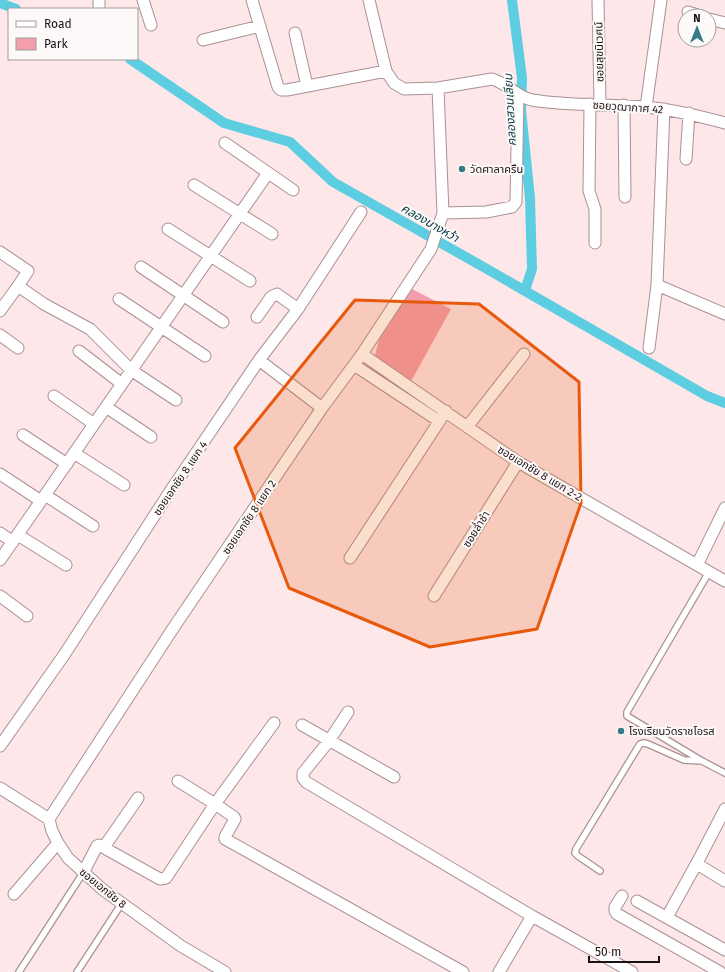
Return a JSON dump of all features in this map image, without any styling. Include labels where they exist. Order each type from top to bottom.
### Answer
[{"type":"street","points":[[143,0],[151,25]]},
{"type":"street","points":[[252,0],[278,87],[282,90],[386,71]]},
{"type":"street","points":[[369,0],[386,71],[394,83],[404,89],[438,88],[492,79],[500,81],[519,94],[516,202],[512,207],[486,212],[444,213],[438,88]]},
{"type":"street","name":"ซอยสุขนิเวศน์","points":[[595,243],[595,209],[589,191],[595,104],[598,0]]},
{"type":"street","points":[[646,107],[661,0]]},
{"type":"street","points":[[203,40],[260,26]]},
{"type":"street","points":[[295,33],[307,86]]},
{"type":"street","name":"ซอยวุฒากาศ 42","points":[[519,94],[530,100],[624,105],[664,109],[689,113],[725,122]]},
{"type":"street","points":[[624,105],[623,155],[625,197]]},
{"type":"street","points":[[649,348],[657,285],[664,109]]},
{"type":"street","points":[[686,159],[689,113]]},
{"type":"street","points":[[226,143],[293,190]]},
{"type":"street","points":[[0,560],[268,173]]},
{"type":"street","points":[[194,185],[272,234]]},
{"type":"street","name":"ซอยเอกชัย 8 แยก 4","points":[[0,746],[64,655],[171,490],[259,360],[298,309],[361,212]]},
{"type":"street","name":"ซอยเอกชัย 8 แยก 2","points":[[49,819],[172,630],[322,408],[362,354],[431,249],[444,213]]},
{"type":"street","points":[[168,229],[250,281]]},
{"type":"street","points":[[0,252],[28,271],[0,311]]},
{"type":"street","points":[[141,267],[223,322]]},
{"type":"street","points":[[657,285],[725,314]]},
{"type":"street","points":[[18,286],[44,304],[90,329],[131,370],[176,400]]},
{"type":"street","points":[[257,317],[270,297],[277,294],[298,309]]},
{"type":"street","points":[[119,300],[205,356]]},
{"type":"street","points":[[0,335],[18,348]]},
{"type":"street","points":[[79,351],[122,384]]},
{"type":"street","name":"ซอยเอกชัย 8 แยก 2-2","points":[[362,354],[443,416],[467,427],[518,462],[725,581]]},
{"type":"street","points":[[467,427],[524,354]]},
{"type":"street","points":[[259,360],[322,408]]},
{"type":"street","points":[[350,558],[443,416],[354,365]]},
{"type":"street","points":[[54,396],[94,424]]},
{"type":"street","points":[[106,406],[150,437]]},
{"type":"street","points":[[23,435],[66,464]]},
{"type":"street","points":[[74,453],[124,485]]},
{"type":"street","name":"ซอยล่ำชำ","points":[[434,596],[518,462]]},
{"type":"street","points":[[0,474],[93,526]]},
{"type":"street","points":[[697,565],[725,508]]},
{"type":"street","points":[[0,534],[15,539],[66,565]]},
{"type":"street","points":[[0,596],[27,616]]},
{"type":"street","points":[[348,712],[329,741],[303,773],[303,778],[306,782],[532,916],[632,972]]},
{"type":"street","points":[[83,873],[97,846],[104,846],[160,879],[166,878],[215,804],[274,723]]},
{"type":"street","points":[[302,725],[394,778]]},
{"type":"street","points":[[178,781],[234,817],[234,821],[225,837],[226,840],[463,972]]},
{"type":"street","points":[[0,788],[49,819]]},
{"type":"street","points":[[104,846],[138,798]]},
{"type":"street","points":[[667,917],[725,809]]},
{"type":"street","name":"ซอยเอกชัย 8","points":[[49,819],[52,832],[58,843],[68,858],[83,873],[102,889],[181,946],[225,972]]},
{"type":"street","points":[[14,894],[58,843]]},
{"type":"street","points":[[696,864],[725,881]]},
{"type":"street","points":[[622,896],[615,911],[618,914],[720,972]]},
{"type":"street","points":[[637,901],[725,950]]},
{"type":"street","points":[[503,971],[532,916]]},
{"type":"lane","points":[[709,572],[627,712],[628,716],[702,761],[725,773]]},
{"type":"lane","points":[[600,871],[578,856],[575,853],[576,849],[640,744],[648,744],[684,760],[702,761]]},
{"type":"lane","points":[[19,972],[83,873]]},
{"type":"lane","points":[[77,972],[122,903]]},
{"type":"highlighted area","points":[[355,300],[479,304],[579,382],[581,503],[537,629],[430,647],[289,588],[235,448]]},
{"type":"green space","points":[[412,289],[451,309],[409,385],[374,359],[379,340]]},
{"type":"waterway","name":"คลองสวนเลียบ","points":[[512,0],[522,78],[521,110],[530,198],[532,269],[525,290]]},
{"type":"waterway","name":"คลองบางหว้า","points":[[0,3],[13,8]]},
{"type":"waterway","name":"คลองบางหว้า","points":[[131,60],[224,123],[290,142],[333,182],[707,396],[725,403]]},
{"type":"place","name":"วัดศาลาครืน","points":[[462,169]]},
{"type":"place","name":"โรงเรียนวัดราชโอรส","points":[[621,731]]}]
